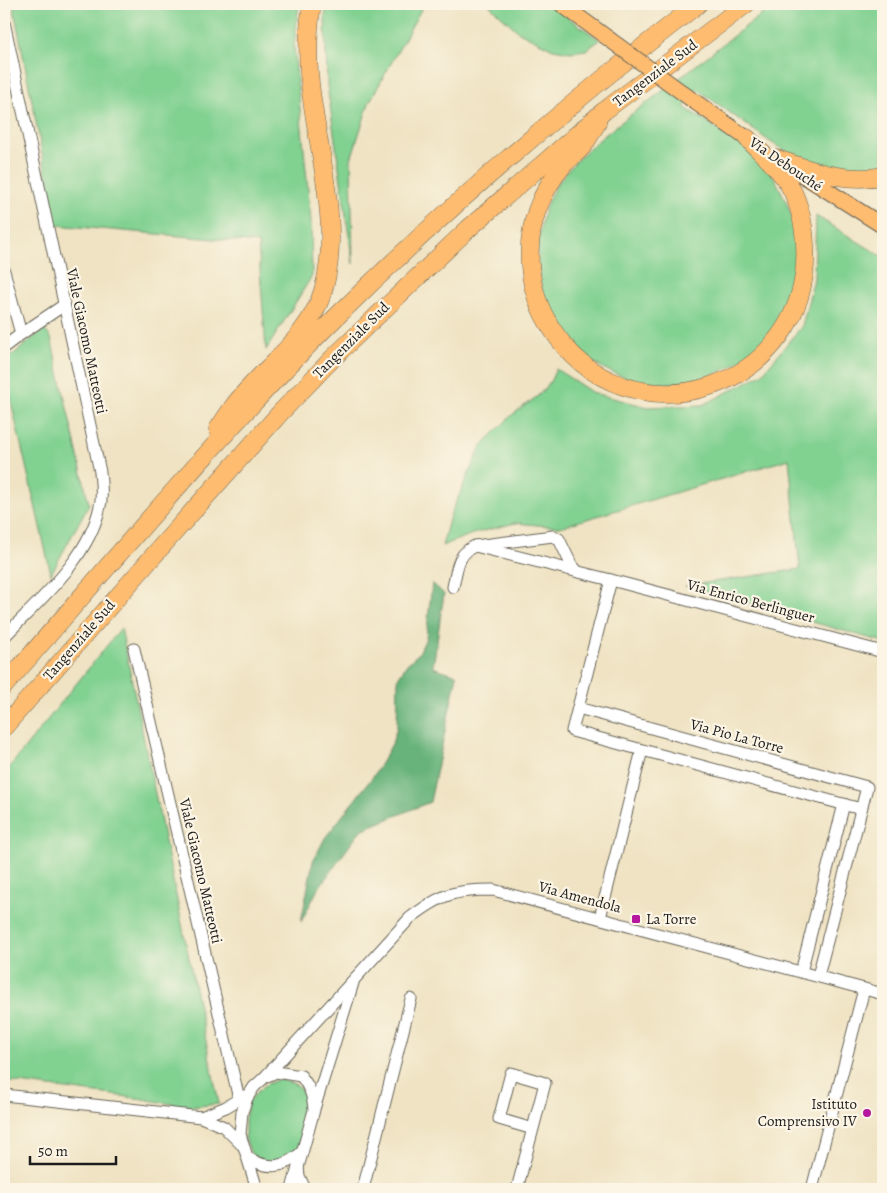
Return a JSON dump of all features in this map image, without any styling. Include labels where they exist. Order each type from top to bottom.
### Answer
[{"type":"highway","points":[[186,478],[234,406],[298,338],[320,301],[326,281],[329,259],[329,210],[308,67],[312,4]]},
{"type":"highway","name":"Tangenziale Sud","points":[[4,686],[186,478],[315,339],[422,236],[594,84],[698,4]]},
{"type":"highway","name":"Tangenziale Sud","points":[[4,727],[281,412],[334,356],[468,229],[604,111],[746,4]]},
{"type":"highway","points":[[604,111],[584,145],[566,163],[549,185],[538,208],[531,232],[531,280],[544,317],[564,347],[578,361],[608,380],[643,391],[662,393],[682,392],[718,384],[753,364],[767,352],[791,319],[804,280],[806,258],[805,235],[800,214],[794,195],[786,180],[747,138]]},
{"type":"highway","points":[[777,159],[839,178],[883,176]]},
{"type":"main road","name":"Via Debouché","points":[[561,4],[777,159],[883,226]]},
{"type":"street","name":"Viale Giacomo Matteotti","points":[[4,22],[102,488],[101,505],[88,540],[78,556],[4,637]]},
{"type":"street","points":[[4,271],[20,334]]},
{"type":"street","points":[[4,347],[64,305]]},
{"type":"street","points":[[453,587],[461,555],[466,549],[475,546],[553,536],[559,539],[571,564],[578,572]]},
{"type":"street","points":[[526,559],[521,549],[528,539]]},
{"type":"street","name":"Via Enrico Berlinguer","points":[[475,546],[883,652]]},
{"type":"street","points":[[611,580],[572,731],[861,809]]},
{"type":"street","name":"Viale Giacomo Matteotti","points":[[134,649],[239,1099]]},
{"type":"street","name":"Via Pio La Torre","points":[[578,708],[867,787],[818,976]]},
{"type":"street","points":[[600,918],[642,750]]},
{"type":"street","points":[[801,972],[844,804]]},
{"type":"street","name":"Via Amendola","points":[[265,1077],[410,918],[429,904],[450,893],[472,890],[493,890],[883,994]]},
{"type":"street","name":"Via Amendola","points":[[314,1110],[355,978]]},
{"type":"street","points":[[812,1189],[864,989]]},
{"type":"street","points":[[364,1189],[411,999]]},
{"type":"street","points":[[201,1117],[215,1113],[239,1099],[265,1077],[276,1072],[301,1076],[310,1087],[314,1110],[292,1189]]},
{"type":"street","points":[[517,1189],[533,1129],[545,1083],[511,1073],[499,1119],[533,1129]]},
{"type":"street","points":[[254,1087],[247,1098],[242,1112],[240,1134],[257,1189]]},
{"type":"street","points":[[4,1095],[201,1117],[224,1127],[235,1136],[246,1152],[259,1164],[269,1166],[288,1162],[301,1153]]},
{"type":"street","points":[[298,1167],[299,1176],[305,1189]]},
{"type":"green space","points":[[13,4],[299,4],[294,47],[311,221],[312,276],[266,350],[258,243],[56,225]]},
{"type":"green space","points":[[327,4],[424,4],[369,103],[351,159],[353,264],[327,85],[325,16]]},
{"type":"green space","points":[[488,4],[549,4],[600,40],[586,50],[570,52],[553,49],[519,32]]},
{"type":"green space","points":[[776,4],[883,4],[883,168],[848,173],[793,156],[697,89],[684,107],[755,156],[775,178],[790,213],[795,234],[797,257],[792,290],[785,309],[775,327],[762,343],[736,363],[717,373],[697,380],[676,383],[654,383],[633,380],[612,373],[593,362],[580,350],[555,317],[545,298],[538,268],[538,245],[543,216],[548,202],[564,175],[590,148]]},
{"type":"green space","points":[[816,216],[883,257],[883,642],[685,586],[800,569],[789,459],[560,527],[515,523],[472,534],[442,546],[450,516],[481,446],[512,415],[539,395],[550,382],[556,369],[593,393],[648,407],[703,405],[762,374],[802,326],[814,279]]},
{"type":"green space","points":[[44,329],[51,338],[89,504],[51,574],[9,393],[4,386],[4,362]]},
{"type":"green space","points":[[432,583],[444,594],[433,667],[457,675],[430,802],[361,830],[318,889],[301,922],[313,861],[325,838],[375,774],[392,744],[397,727],[398,678],[407,664],[419,653],[426,638]]},
{"type":"green space","points":[[121,628],[219,1104],[190,1107],[4,1081],[4,774]]},
{"type":"green space","points":[[279,1079],[297,1085],[310,1101],[305,1127],[297,1151],[278,1164],[264,1161],[251,1154],[245,1137],[245,1119],[249,1101],[263,1086]]},
{"type":"place","name":"La Torre","points":[[636,919]]},
{"type":"place","name":"Istituto Comprensivo IV","points":[[867,1113]]}]
